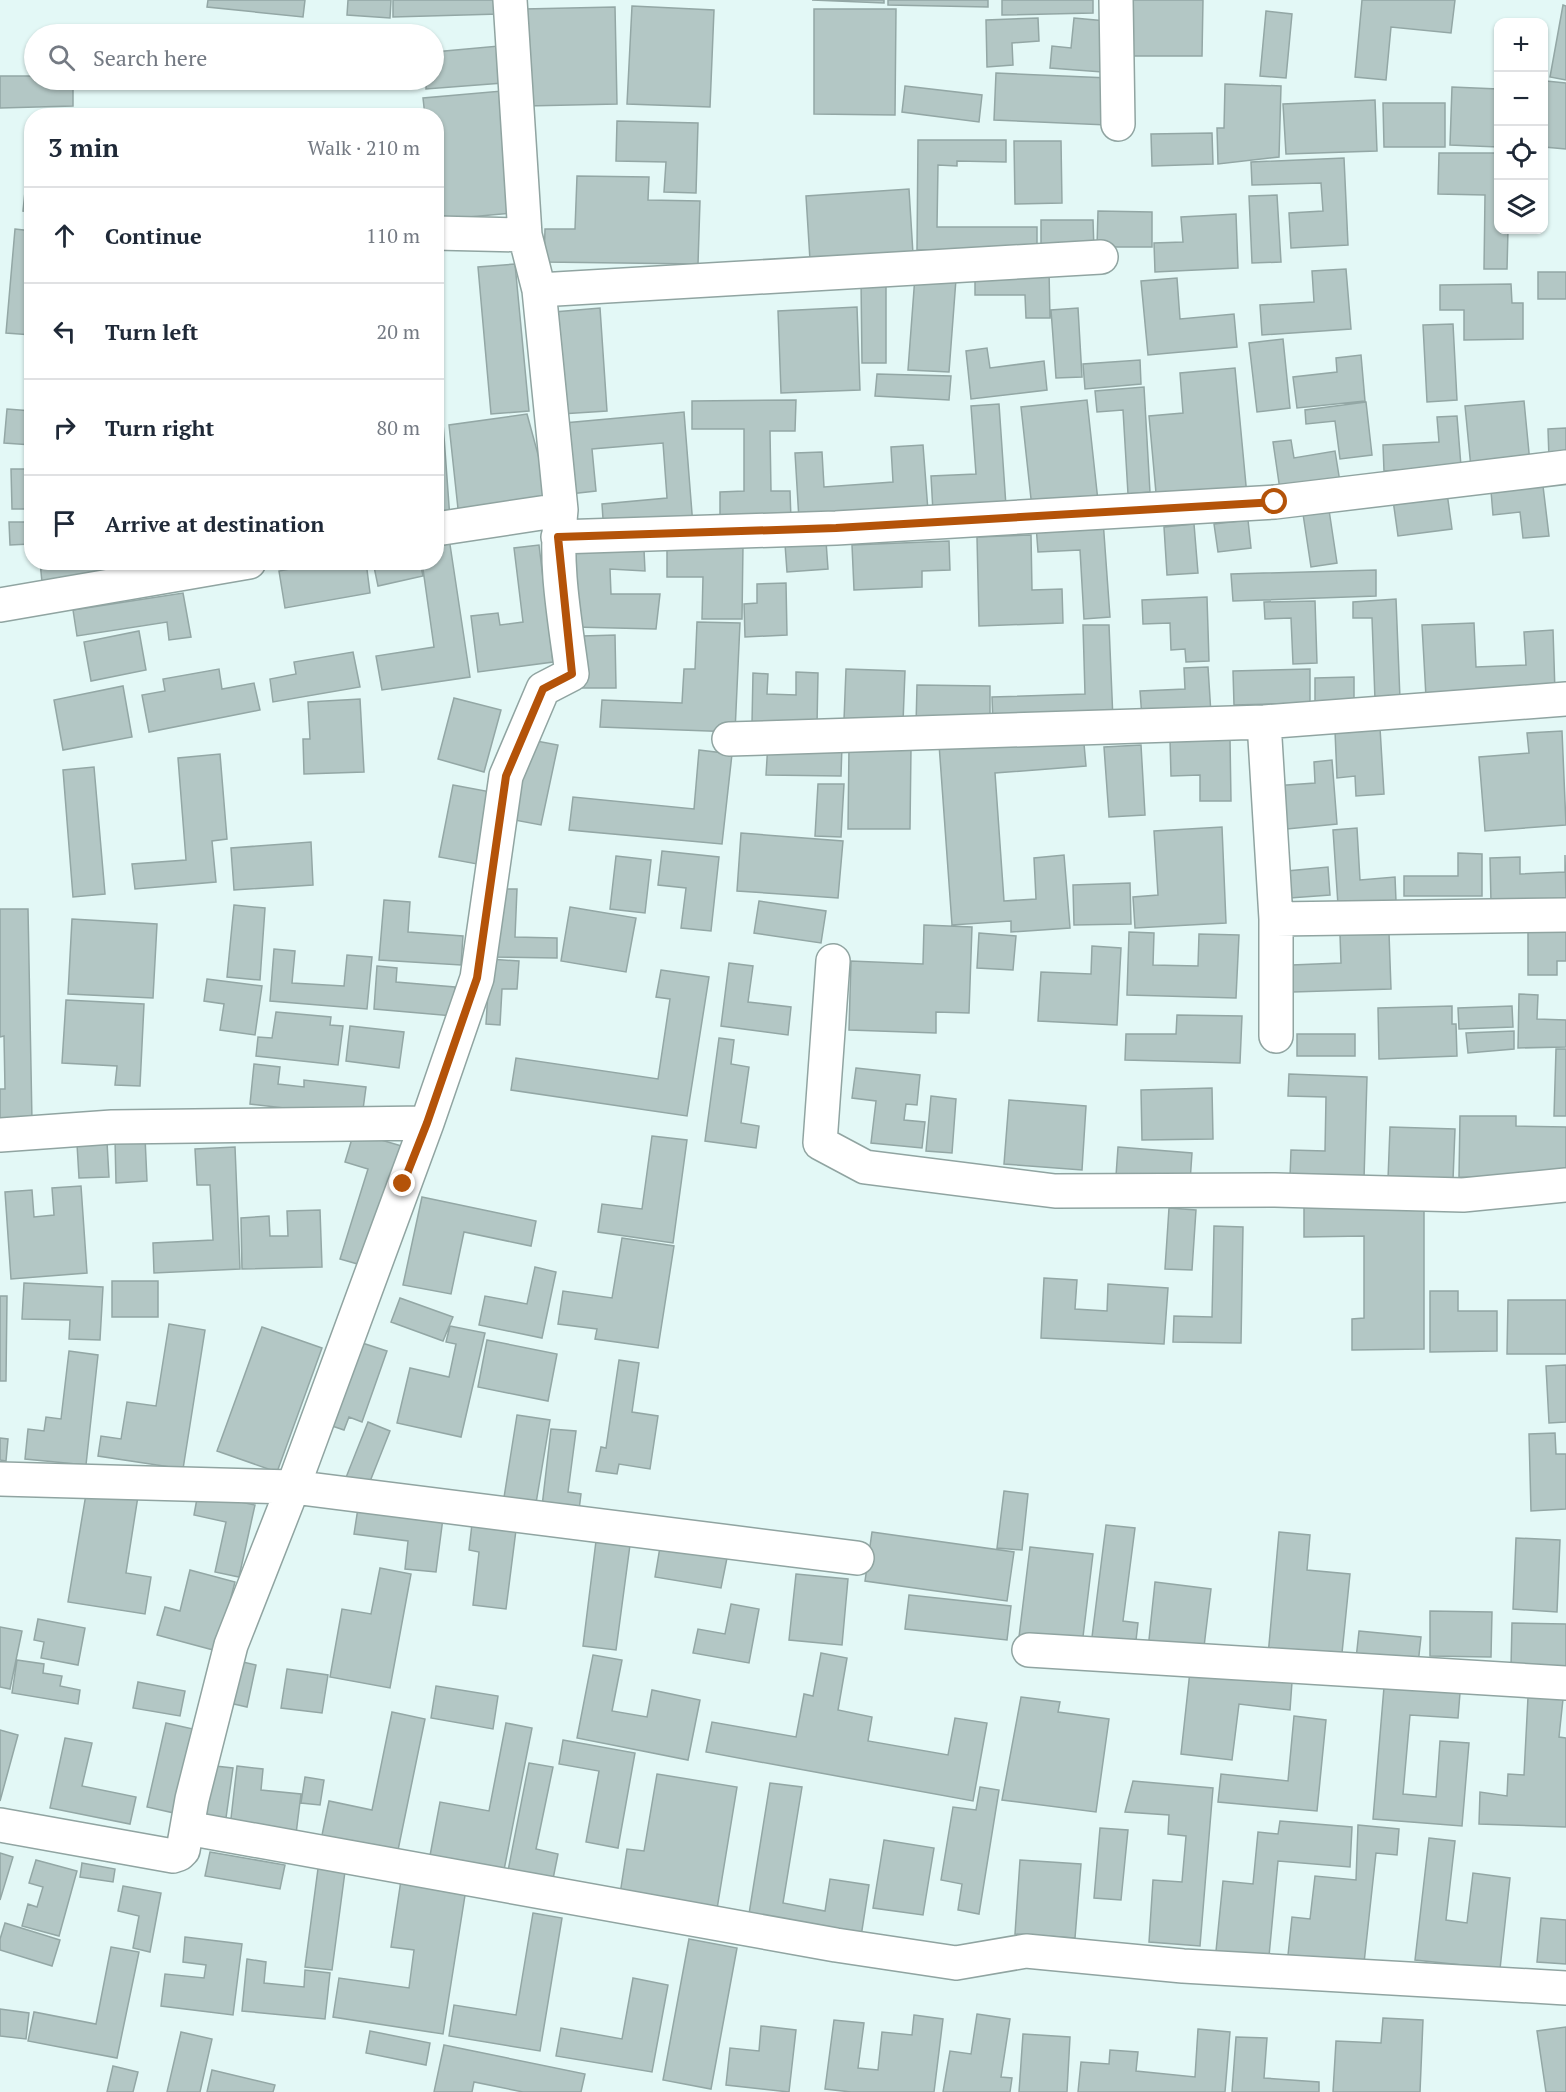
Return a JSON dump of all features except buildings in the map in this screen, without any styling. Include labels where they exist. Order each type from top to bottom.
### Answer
[{"type":"street","points":[[0,1825],[173,1856],[183,1850],[192,1800],[231,1645],[293,1487],[427,1123],[477,978],[506,776],[543,689],[572,674],[539,290],[525,235],[510,0]]},
{"type":"street","points":[[1116,0],[1118,124]]},
{"type":"street","points":[[444,233],[525,235]]},
{"type":"street","points":[[539,290],[1101,257]]},
{"type":"street","points":[[444,529],[559,524],[836,528],[1275,502],[1566,466]]},
{"type":"street","points":[[0,605],[203,570]]},
{"type":"street","points":[[729,739],[1264,722],[1566,699]]},
{"type":"street","points":[[1264,722],[1276,919],[1276,1036]]},
{"type":"street","points":[[1276,919],[1566,915]]},
{"type":"street","points":[[833,961],[820,1143],[865,1167],[1055,1191],[1275,1190],[1463,1195],[1566,1185]]},
{"type":"street","points":[[0,1135],[112,1127],[427,1123]]},
{"type":"street","points":[[0,1479],[293,1487],[857,1558]]},
{"type":"street","points":[[1029,1650],[1566,1683]]},
{"type":"street","points":[[187,1828],[836,1945],[956,1963],[1026,1951],[1183,1966],[1566,1988]]},
{"type":"route","points":[[403,1184],[427,1123],[477,978],[506,776],[543,689],[572,674],[558,537],[836,528],[1275,502]]}]
